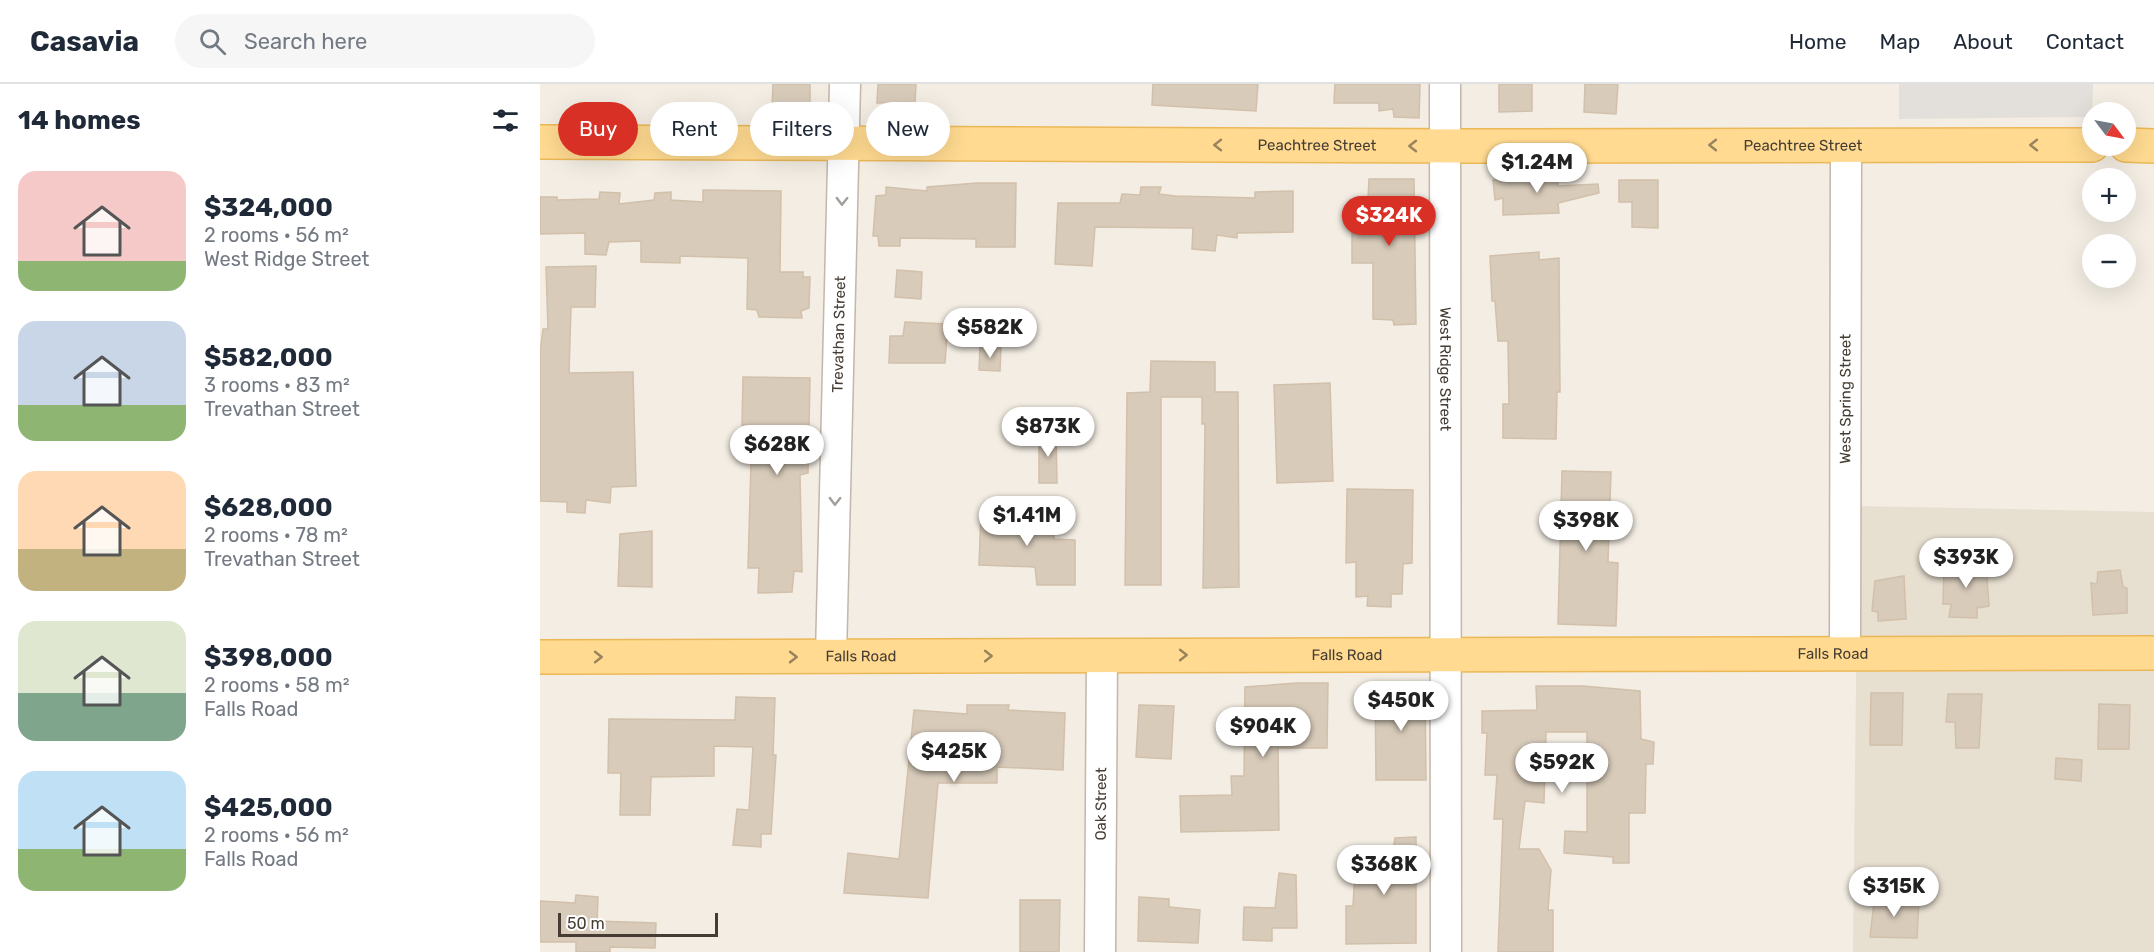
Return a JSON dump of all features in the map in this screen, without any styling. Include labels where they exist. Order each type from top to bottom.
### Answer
[{"type":"main road","name":"Peachtree Street","points":[[540,141],[750,142]]},
{"type":"main road","name":"Peachtree Street","points":[[854,142],[1446,146],[2082,145]]},
{"type":"main road","points":[[2136,146],[2154,146]]},
{"type":"main road","name":"Falls Road","points":[[540,657],[2154,652]]},
{"type":"street","name":"Trevathan Street","points":[[845,84],[845,102]]},
{"type":"street","name":"West Ridge Street","points":[[1446,84],[1446,952]]},
{"type":"street","name":"West Spring Street","points":[[1845,654],[1846,145]]},
{"type":"street","name":"Trevathan Street","points":[[831,657],[844,156]]},
{"type":"street","name":"Oak Street","points":[[1100,952],[1102,656]]},
{"type":"shaded area","points":[[1899,84],[2093,84],[2092,102],[2082,102],[2082,117],[1899,119]]},
{"type":"shaded area","points":[[1858,506],[2154,512],[2154,952],[1853,952]]},
{"type":"building","points":[[773,84],[810,84],[810,102],[772,102]]},
{"type":"building","points":[[878,84],[916,84],[915,102],[877,102]]},
{"type":"building","points":[[1153,84],[1258,84],[1256,111],[1152,105]]},
{"type":"building","points":[[1335,84],[1420,84],[1419,118],[1394,117],[1393,109],[1379,111],[1379,103],[1334,103]]},
{"type":"building","points":[[1499,84],[1532,84],[1532,111],[1499,112]]},
{"type":"building","points":[[1585,84],[1618,84],[1616,114],[1584,112]]},
{"type":"building","points":[[1539,172],[1539,179],[1557,177],[1558,186],[1598,184],[1599,193],[1558,203],[1559,213],[1503,215],[1503,198],[1495,200],[1493,180],[1518,179],[1519,174]]},
{"type":"building","points":[[1369,179],[1414,179],[1416,324],[1394,325],[1393,320],[1373,319],[1373,263],[1352,263],[1352,228],[1355,228],[1357,200],[1368,199]]},
{"type":"building","points":[[1619,180],[1658,180],[1658,228],[1632,227],[1632,202],[1619,202]]},
{"type":"building","points":[[1016,183],[1015,247],[976,247],[976,239],[900,238],[900,246],[879,246],[878,236],[873,236],[876,196],[886,195],[886,187],[927,191],[927,187]]},
{"type":"building","points":[[1141,187],[1161,187],[1159,194],[1175,196],[1255,198],[1255,192],[1293,191],[1293,232],[1237,233],[1237,238],[1217,235],[1215,251],[1192,249],[1193,228],[1095,227],[1092,266],[1055,264],[1058,203],[1120,203],[1122,194],[1140,195]]},
{"type":"building","points":[[703,190],[781,191],[780,272],[803,272],[803,277],[810,277],[809,308],[801,311],[802,318],[759,317],[757,310],[747,309],[748,258],[680,256],[680,263],[641,262],[641,241],[609,242],[606,255],[585,254],[585,233],[540,234],[540,197],[557,197],[557,200],[599,199],[600,192],[620,193],[619,204],[654,200],[655,193],[671,192],[671,200],[703,202]]},
{"type":"building","points":[[1539,252],[1539,260],[1559,258],[1560,392],[1557,392],[1556,439],[1503,438],[1503,404],[1509,404],[1508,341],[1498,341],[1495,301],[1492,301],[1490,256]]},
{"type":"building","points":[[596,266],[595,307],[571,307],[569,373],[633,372],[636,486],[611,487],[610,503],[586,500],[585,513],[567,512],[567,502],[540,501],[540,353],[543,329],[548,329],[546,267]]},
{"type":"building","points":[[897,270],[922,272],[921,299],[895,297]]},
{"type":"building","points":[[905,322],[948,324],[945,363],[889,363],[890,336],[903,336]]},
{"type":"building","points":[[980,346],[1001,348],[1000,371],[979,370]]},
{"type":"building","points":[[1151,361],[1215,362],[1215,392],[1238,392],[1239,587],[1203,588],[1205,424],[1202,424],[1202,397],[1161,397],[1161,585],[1125,585],[1127,393],[1150,392]]},
{"type":"building","points":[[743,377],[810,378],[808,473],[800,475],[802,572],[794,571],[792,592],[758,593],[759,568],[748,568],[752,426],[742,425]]},
{"type":"building","points":[[1330,383],[1333,481],[1277,483],[1274,385]]},
{"type":"building","points":[[1056,432],[1057,483],[1039,483],[1039,433]]},
{"type":"building","points":[[1562,471],[1611,472],[1608,562],[1618,563],[1616,626],[1558,624]]},
{"type":"building","points":[[1347,489],[1413,490],[1412,563],[1403,564],[1402,594],[1391,594],[1391,607],[1367,606],[1368,596],[1356,597],[1356,562],[1346,563]]},
{"type":"building","points":[[1019,510],[1020,515],[1054,520],[1054,539],[1075,540],[1075,585],[1037,585],[1035,567],[979,565],[981,512]]},
{"type":"building","points":[[652,531],[652,587],[618,586],[620,534]]},
{"type":"building","points":[[1986,563],[1989,606],[1977,608],[1977,618],[1949,617],[1951,604],[1943,604],[1944,565]]},
{"type":"building","points":[[2120,570],[2123,587],[2127,588],[2127,613],[2093,615],[2091,583],[2097,584],[2098,572]]},
{"type":"building","points":[[1904,576],[1906,619],[1878,621],[1878,612],[1872,611],[1875,581]]},
{"type":"building","points":[[1328,683],[1327,748],[1278,748],[1279,830],[1181,832],[1180,796],[1232,795],[1231,776],[1244,776],[1245,687]]},
{"type":"building","points":[[1425,684],[1426,780],[1376,780],[1375,685]]},
{"type":"building","points":[[1536,686],[1583,686],[1640,691],[1641,739],[1654,742],[1653,764],[1646,764],[1645,813],[1629,813],[1629,863],[1613,863],[1613,857],[1564,853],[1565,831],[1587,832],[1587,732],[1546,732],[1544,803],[1525,801],[1519,849],[1539,849],[1551,870],[1548,910],[1553,910],[1553,952],[1498,952],[1503,819],[1494,819],[1497,775],[1485,775],[1487,733],[1482,733],[1482,711],[1537,710]]},
{"type":"building","points":[[1871,693],[1903,693],[1902,745],[1870,745]]},
{"type":"building","points":[[1948,694],[1982,694],[1979,748],[1956,748],[1955,722],[1946,722]]},
{"type":"building","points":[[736,697],[775,698],[773,755],[776,755],[771,834],[761,834],[761,847],[733,845],[737,809],[749,810],[753,747],[714,746],[714,776],[651,777],[650,815],[620,815],[621,773],[608,773],[609,719],[735,720]]},
{"type":"building","points":[[2099,704],[2130,705],[2129,749],[2098,749]]},
{"type":"building","points":[[967,705],[1009,705],[1008,710],[1065,713],[1063,770],[997,767],[997,783],[938,783],[928,898],[844,893],[848,853],[899,859],[914,710],[967,714]]},
{"type":"building","points":[[1139,705],[1174,706],[1171,759],[1136,757]]},
{"type":"building","points":[[2056,758],[2082,760],[2081,781],[2055,779]]},
{"type":"building","points":[[1416,837],[1416,943],[1346,944],[1346,906],[1353,906],[1356,851],[1393,851],[1395,838]]},
{"type":"building","points":[[1279,873],[1296,875],[1297,928],[1272,928],[1272,941],[1243,940],[1244,907],[1275,908]]},
{"type":"building","points":[[1892,893],[1892,901],[1919,901],[1917,938],[1870,937],[1875,894]]},
{"type":"building","points":[[576,895],[598,897],[597,921],[656,923],[655,948],[610,947],[610,952],[576,952],[576,942],[540,942],[540,901],[575,903]]},
{"type":"building","points":[[1139,897],[1169,899],[1169,907],[1200,910],[1198,943],[1138,941]]},
{"type":"building","points":[[1020,900],[1060,900],[1059,952],[1020,952]]}]
